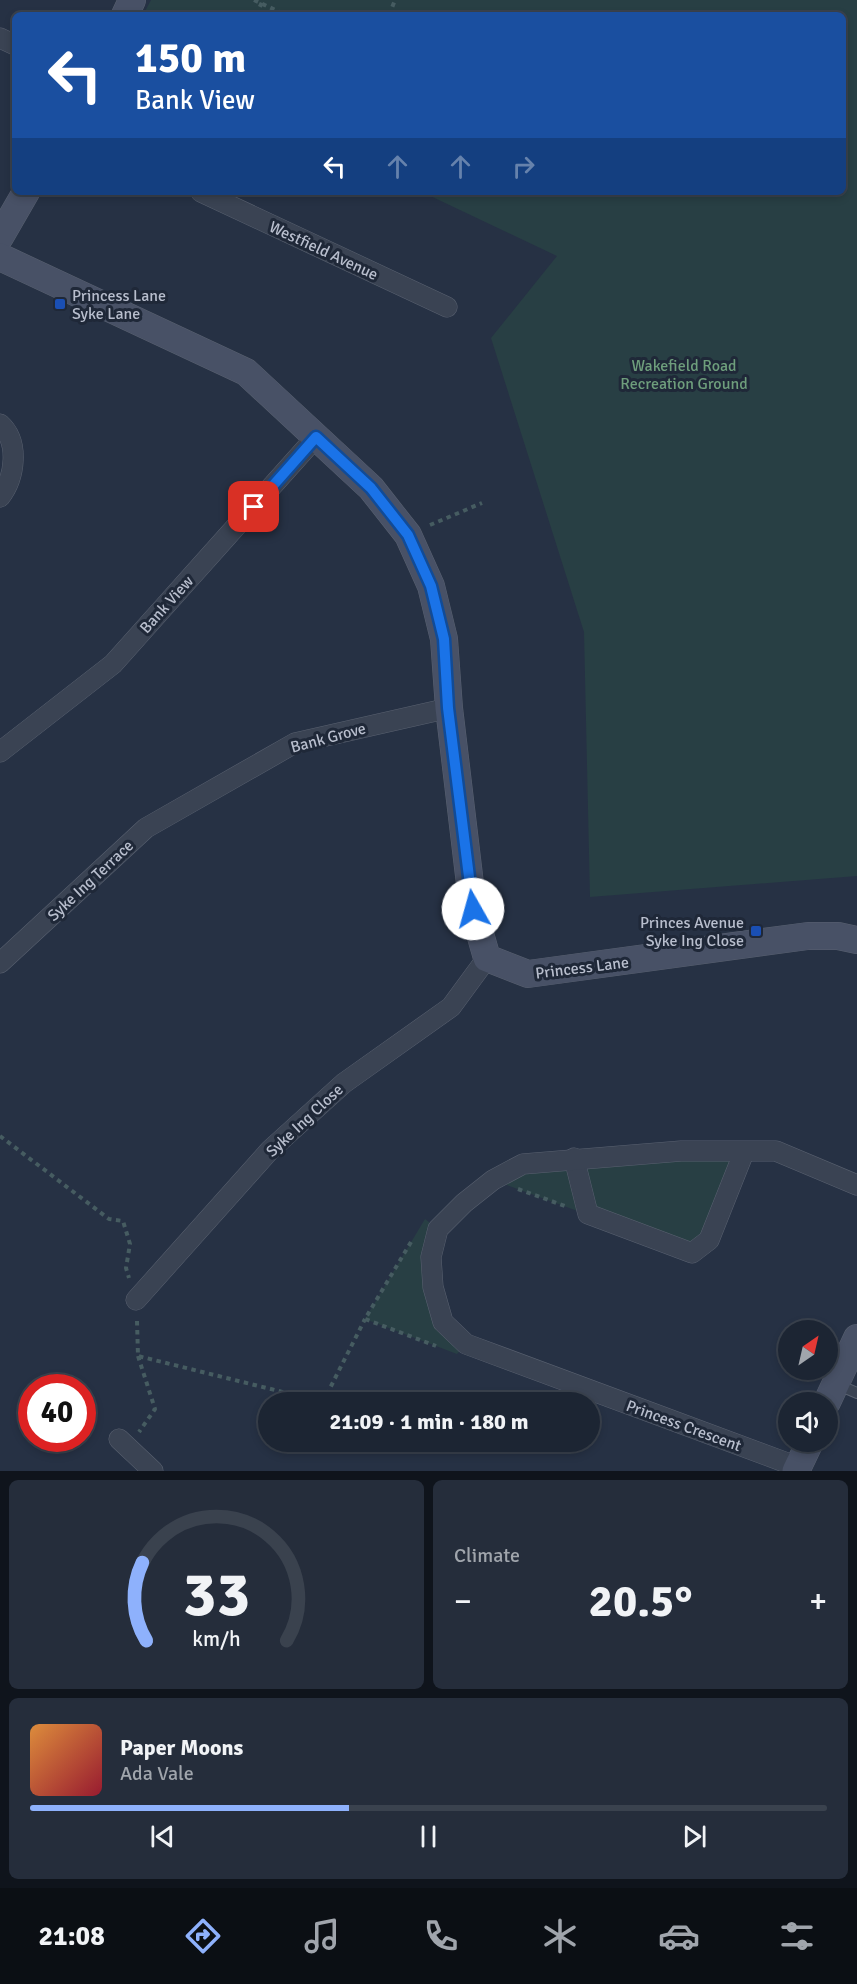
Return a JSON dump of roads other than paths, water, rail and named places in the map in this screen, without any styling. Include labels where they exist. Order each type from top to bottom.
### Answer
[{"type":"street","points":[[0,237],[24,195]]},
{"type":"street","name":"Westfield Avenue","points":[[207,195],[447,307]]},
{"type":"street","points":[[0,257],[246,372],[371,488],[408,535],[431,586],[444,639],[448,708],[473,909],[487,958]]},
{"type":"street","points":[[0,424],[8,431],[13,456],[9,485],[0,497]]},
{"type":"street","name":"Bank View","points":[[0,752],[113,663],[316,437]]},
{"type":"street","name":"Bank Grove","points":[[185,806],[295,743],[448,708]]},
{"type":"street","name":"Syke Ing Terrace","points":[[0,963],[146,828],[185,806]]},
{"type":"street","name":"Princess Lane","points":[[487,958],[528,974],[808,936],[838,936],[857,940]]},
{"type":"street","name":"Syke Ing Close","points":[[136,1300],[270,1150],[344,1083],[451,1007],[487,958]]},
{"type":"street","name":"Princess Crescent","points":[[797,1469],[466,1344],[442,1322],[433,1287],[431,1257],[438,1229],[464,1203],[493,1180],[523,1164],[681,1151],[776,1151],[857,1185]]},
{"type":"street","points":[[574,1158],[588,1214],[692,1253],[709,1240],[744,1152]]},
{"type":"street","points":[[840,1393],[857,1338]]},
{"type":"street","points":[[797,1469],[805,1452]]},
{"type":"place","name":"Princess Lane Syke Lane","points":[[60,304]]},
{"type":"place","name":"Princes Avenue Syke Ing Close","points":[[756,931]]},
{"type":"park label","name":"Wakefield Road Recreation Ground","points":[[684,374]]}]
